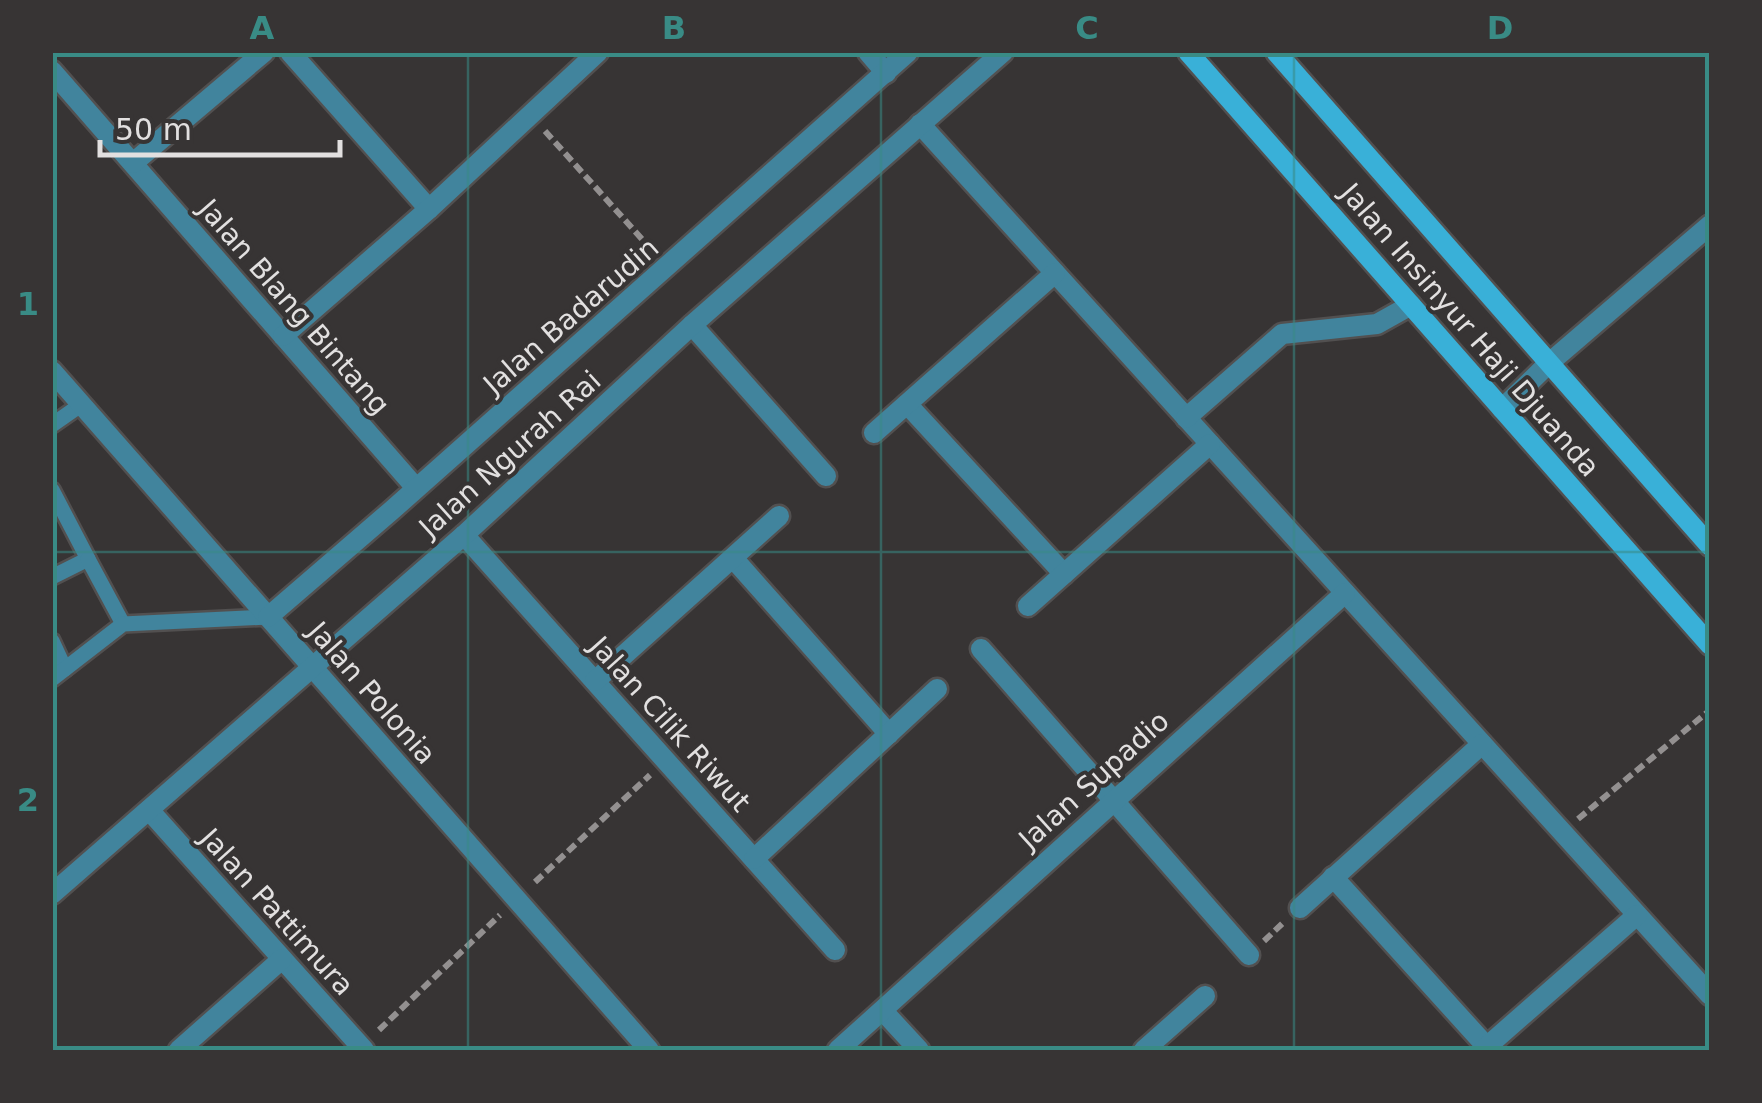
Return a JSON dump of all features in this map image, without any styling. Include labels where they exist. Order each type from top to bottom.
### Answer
[{"type":"main road","name":"Jalan Insinyur Haji Djuanda","points":[[1188,52],[1710,645]]},
{"type":"main road","name":"Jalan Insinyur Haji Djuanda","points":[[1276,52],[1710,546]]},
{"type":"street","points":[[133,164],[264,52]]},
{"type":"street","points":[[290,52],[429,209]]},
{"type":"street","points":[[284,336],[429,209],[598,52]]},
{"type":"street","points":[[868,52],[886,73]]},
{"type":"street","name":"Jalan Badarudin","points":[[268,617],[908,52]]},
{"type":"street","name":"Jalan Ngurah Rai","points":[[52,894],[464,534],[692,325],[1003,52]]},
{"type":"street","name":"Jalan Blang Bintang","points":[[52,71],[416,488]]},
{"type":"street","points":[[920,124],[1710,995]]},
{"type":"street","points":[[1502,409],[1548,364],[1710,225]]},
{"type":"street","points":[[874,433],[1054,273]]},
{"type":"street","points":[[1186,418],[1282,334],[1377,324],[1411,304]]},
{"type":"street","points":[[692,325],[826,476]]},
{"type":"street","name":"Jalan Polonia","points":[[52,371],[650,1050]]},
{"type":"street","points":[[907,404],[1064,574]]},
{"type":"street","points":[[1028,606],[1210,444]]},
{"type":"street","points":[[595,681],[778,516]]},
{"type":"street","name":"Jalan Cilik Riwut","points":[[464,534],[835,950]]},
{"type":"street","points":[[732,558],[890,734]]},
{"type":"street","name":"Jalan Supadio","points":[[838,1050],[1345,593]]},
{"type":"street","points":[[982,650],[1249,955]]},
{"type":"street","points":[[754,859],[937,689]]},
{"type":"street","points":[[1300,908],[1482,744]]},
{"type":"street","name":"Jalan Pattimura","points":[[148,810],[364,1050]]},
{"type":"street","points":[[1333,877],[1485,1049],[1637,916]]},
{"type":"street","points":[[180,1050],[282,959]]},
{"type":"street","points":[[1158,1046],[1204,996]]},
{"type":"street","points":[[882,1011],[919,1050]]},
{"type":"lane","points":[[52,425],[82,404]]},
{"type":"lane","points":[[53,492],[123,624]]},
{"type":"lane","points":[[52,577],[88,559]]},
{"type":"lane","points":[[52,640],[59,674],[123,624],[268,617]]},
{"type":"path","points":[[531,115],[667,268]]},
{"type":"path","points":[[1562,832],[1710,710]]}]
